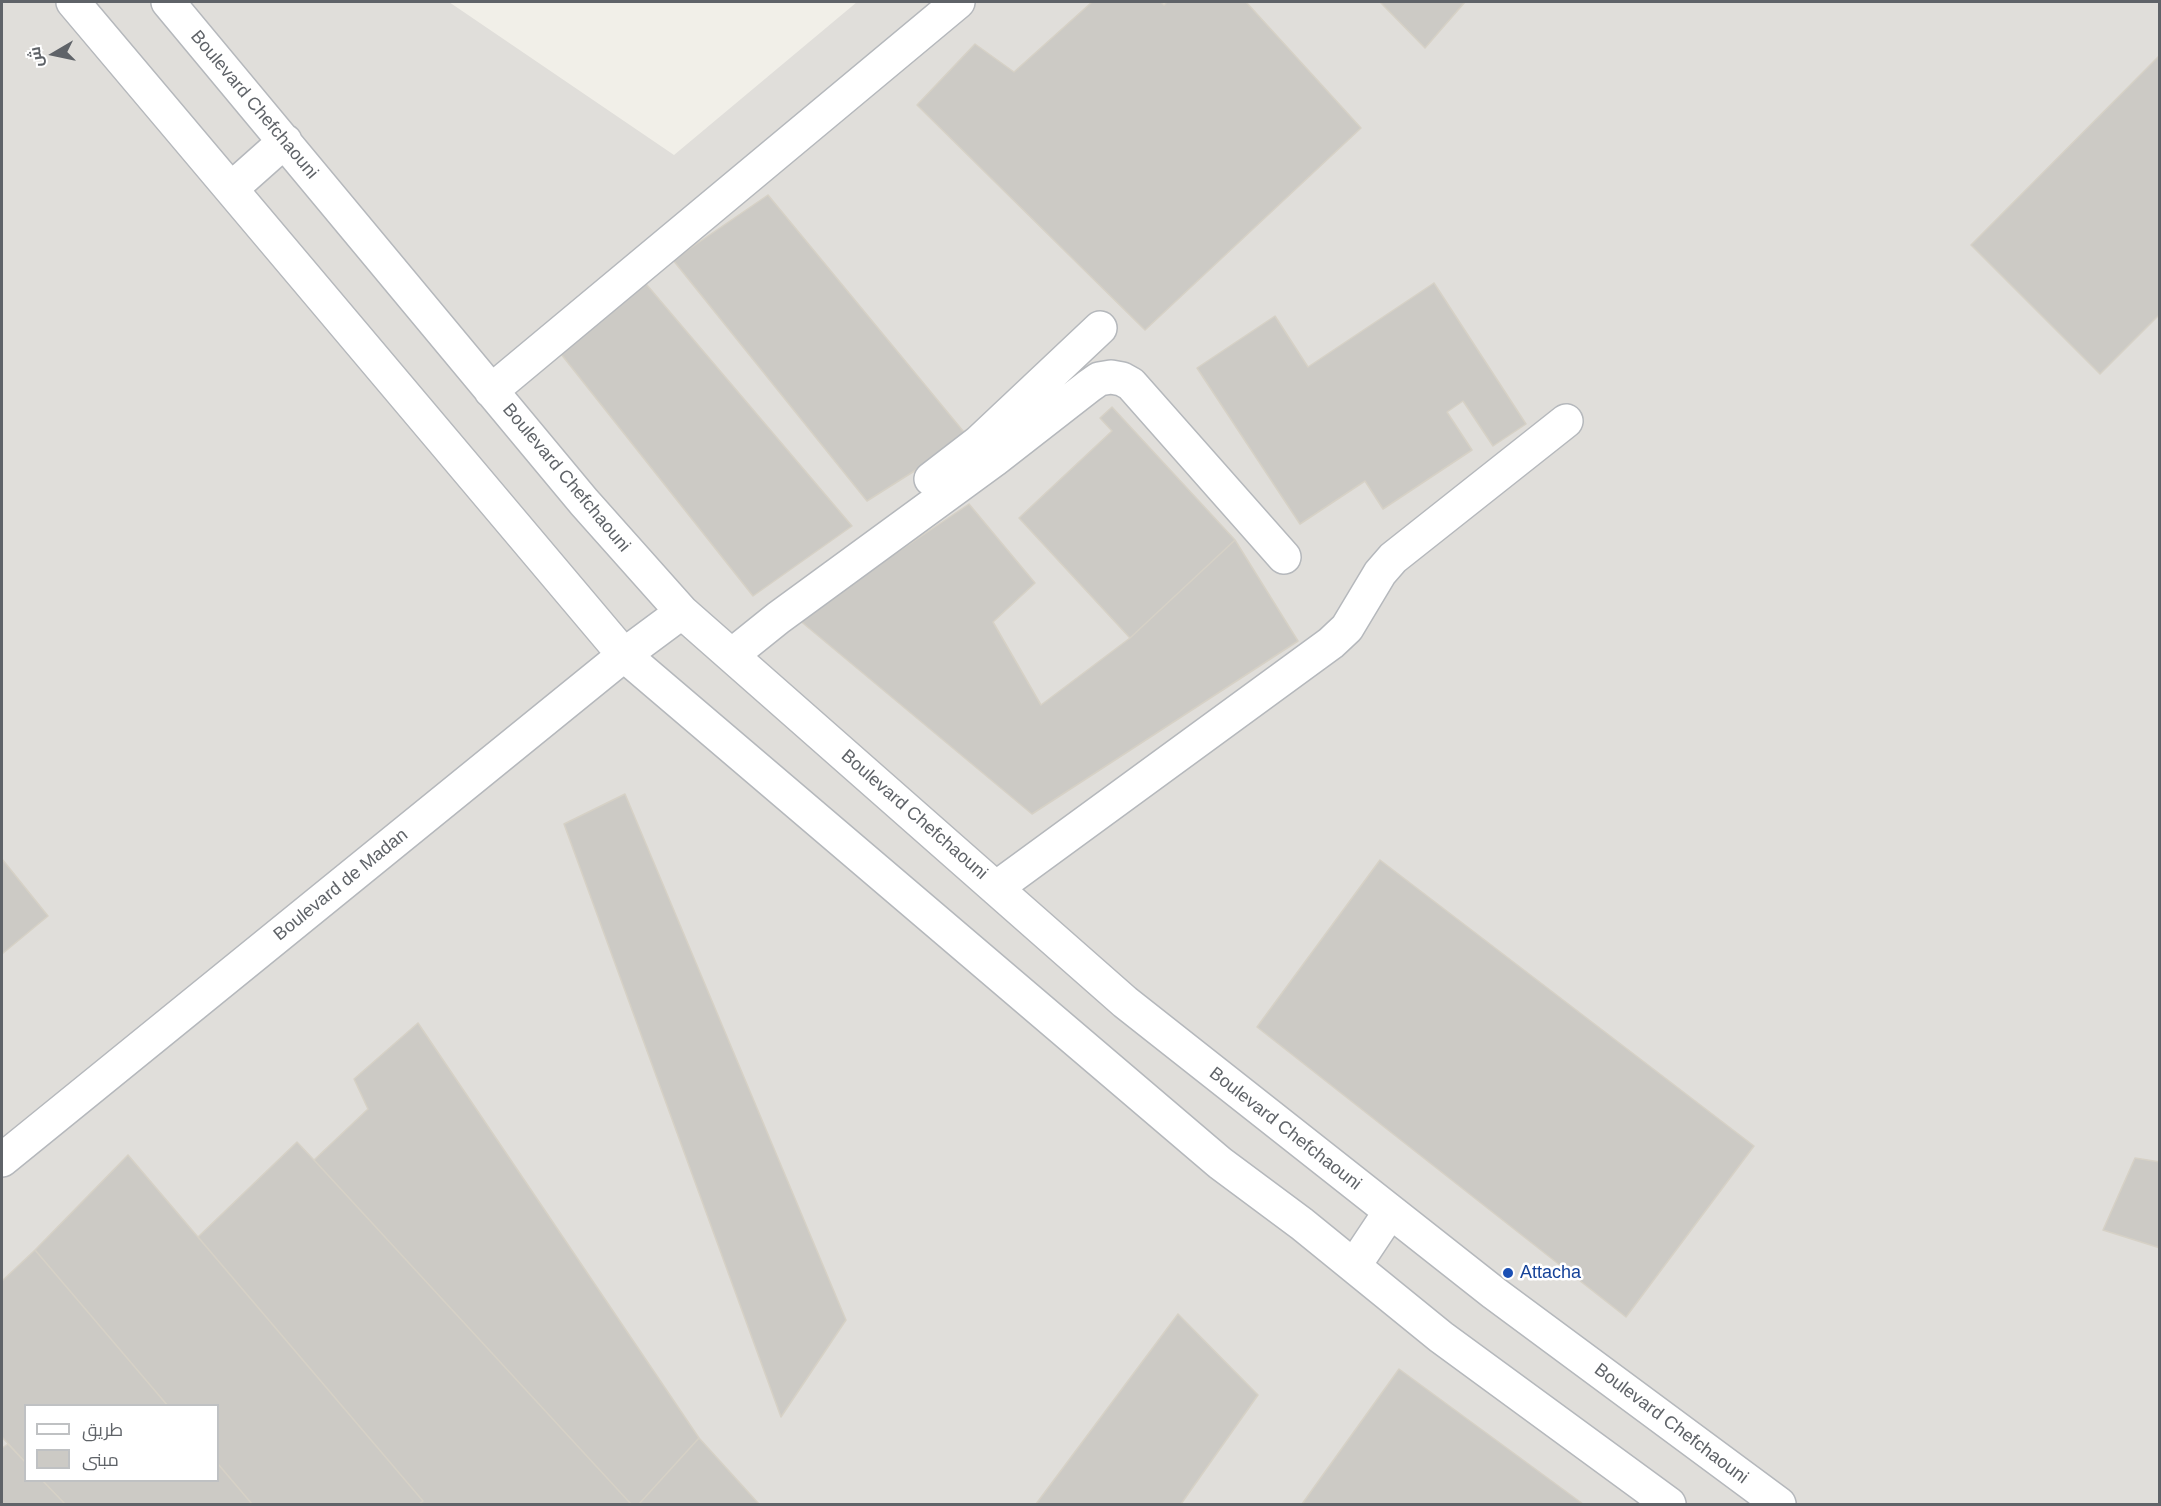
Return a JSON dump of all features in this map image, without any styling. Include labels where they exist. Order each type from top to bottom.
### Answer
[{"type":"street","points":[[73,2],[624,655],[1220,1163],[1302,1224],[1441,1337],[1669,1504]]},
{"type":"street","name":"Boulevard Chefchaouni","points":[[168,2],[584,502],[682,612],[1125,1002],[1494,1293],[1779,1504]]},
{"type":"street","points":[[491,391],[958,2]]},
{"type":"street","points":[[231,189],[285,141]]},
{"type":"street","points":[[986,451],[1100,328]]},
{"type":"street","points":[[726,650],[778,618],[986,451],[1099,379],[1111,377],[1122,378],[1131,384],[1284,557]]},
{"type":"street","points":[[996,888],[1331,643],[1347,628],[1380,573],[1393,558],[1566,421]]},
{"type":"street","name":"Boulevard de Madan","points":[[2,1160],[624,655],[682,612]]},
{"type":"street","points":[[1354,1266],[1390,1212]]},
{"type":"shaded area","points":[[2,2],[449,2],[674,155],[857,2],[2159,2],[2159,1504],[2,1504]]},
{"type":"building","points":[[1092,2],[1161,2],[1164,5],[1167,2],[1246,2],[1361,128],[1145,330],[917,105],[975,44],[1014,72]]},
{"type":"building","points":[[1380,2],[1465,2],[1425,48]]},
{"type":"building","points":[[2160,55],[2160,314],[2100,374],[1971,245]]},
{"type":"building","points":[[768,195],[968,437],[867,501],[673,260]]},
{"type":"building","points":[[641,278],[852,526],[753,596],[557,349]]},
{"type":"building","points":[[1434,283],[1526,424],[1493,446],[1463,401],[1447,412],[1472,450],[1383,509],[1365,481],[1300,524],[1197,368],[1275,316],[1308,367]]},
{"type":"building","points":[[1112,407],[1235,540],[1130,638],[1019,518],[1112,431],[1100,418]]},
{"type":"building","points":[[969,504],[1035,583],[993,622],[1041,705],[1130,638],[1235,540],[1298,641],[1032,814],[798,619]]},
{"type":"building","points":[[625,794],[846,1320],[781,1417],[564,824]]},
{"type":"building","points":[[2,859],[48,916],[2,954]]},
{"type":"building","points":[[1380,860],[1754,1146],[1626,1317],[1257,1027]]},
{"type":"building","points":[[418,1023],[699,1438],[639,1504],[631,1504],[314,1160],[368,1109],[354,1079]]},
{"type":"building","points":[[297,1142],[631,1504],[419,1504],[423,1501],[198,1237]]},
{"type":"building","points":[[128,1155],[423,1501],[419,1504],[252,1504],[219,1465],[219,1404],[166,1404],[35,1250]]},
{"type":"building","points":[[2135,1158],[2160,1162],[2160,1248],[2103,1230]]},
{"type":"building","points":[[35,1250],[166,1404],[24,1404],[24,1461],[2,1437],[2,1281]]},
{"type":"building","points":[[1178,1314],[1258,1395],[1181,1504],[1036,1504]]},
{"type":"building","points":[[1399,1369],[1583,1504],[1302,1504]]},
{"type":"building","points":[[699,1438],[759,1504],[639,1504]]},
{"type":"building","points":[[8,1444],[24,1461],[24,1482],[44,1482],[65,1504],[2,1504],[2,1448]]},
{"type":"building","points":[[219,1465],[252,1504],[65,1504],[44,1482],[219,1482]]},
{"type":"place","name":"Attacha","points":[[1508,1273]]}]
